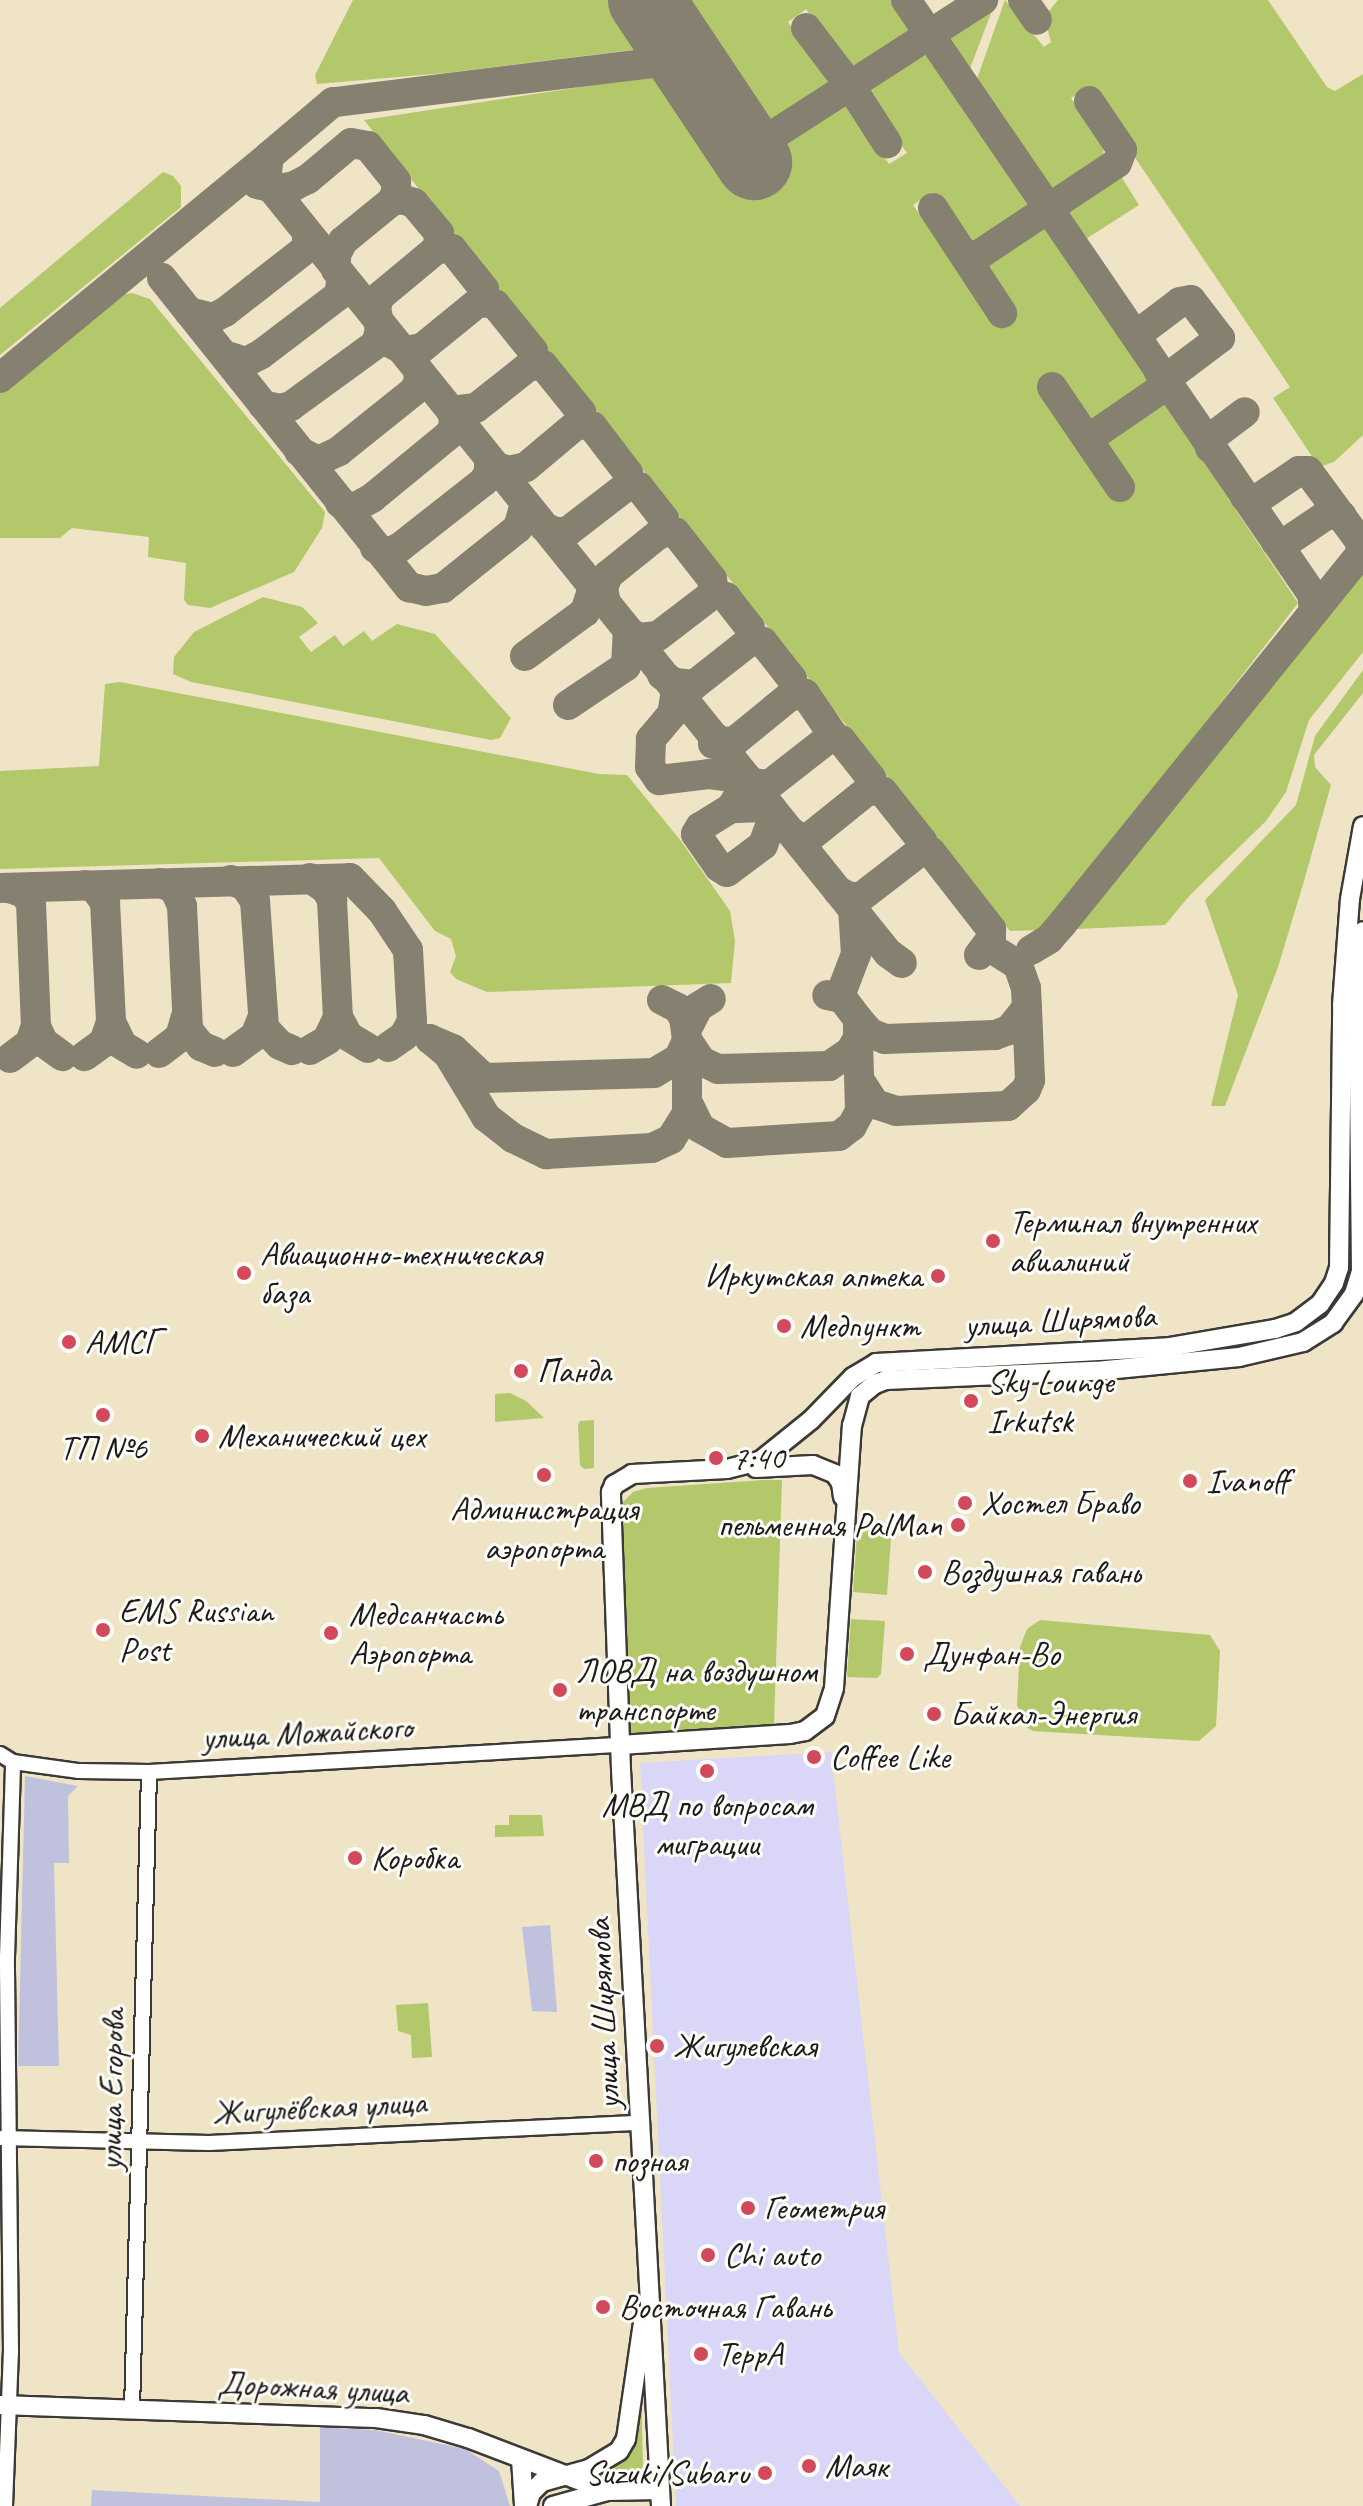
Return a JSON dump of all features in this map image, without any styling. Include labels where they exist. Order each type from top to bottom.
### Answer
[{"type":"main road","name":"улица Ширямова","points":[[649,2280],[620,1745],[611,1492],[614,1485],[632,1474],[747,1467],[769,1457],[844,1385],[876,1363],[1169,1347],[1275,1329],[1296,1322],[1320,1304],[1334,1283],[1339,1268],[1344,960],[1350,899],[1363,826]]},
{"type":"main road","name":"улица Ширямова","points":[[620,1745],[790,1734],[805,1731],[825,1716],[834,1688],[855,1409],[860,1396],[875,1384],[886,1380],[1096,1371],[1239,1357],[1303,1342],[1333,1323],[1354,1294],[1361,1271],[1358,1005],[1363,931]]},
{"type":"main road","points":[[727,1469],[803,1463],[820,1468],[835,1474],[841,1483],[846,1512]]},
{"type":"main road","points":[[526,2506],[531,2493],[542,2482],[611,2458],[626,2439],[649,2280]]},
{"type":"main road","points":[[649,2280],[660,2490]]},
{"type":"main road","name":"Дорожная улица","points":[[5,2406],[376,2418],[424,2425],[607,2491],[660,2490]]},
{"type":"main road","points":[[521,2459],[526,2506]]},
{"type":"main road","points":[[553,2506],[607,2491]]},
{"type":"street","name":"улица Можайского","points":[[0,1754],[13,1762],[79,1771],[149,1772],[620,1745]]},
{"type":"street","points":[[5,2506],[4,1957],[13,1762]]},
{"type":"street","name":"улица Егорова","points":[[132,2410],[149,1772]]},
{"type":"street","name":"Жигулёвская улица","points":[[4,2138],[209,2143],[640,2123]]},
{"type":"shaded area","points":[[831,1752],[899,2353],[1020,2506],[676,2506],[640,1763]]},
{"type":"shaded area","points":[[25,1776],[78,1786],[68,1796],[69,1863],[54,1863],[59,2066],[18,2066]]},
{"type":"shaded area","points":[[550,1925],[557,2012],[532,2011],[522,1927]]},
{"type":"shaded area","points":[[320,2427],[375,2430],[465,2449],[499,2471],[510,2506],[91,2506],[92,2490],[320,2502]]},
{"type":"green space","points":[[353,0],[617,0],[648,48],[445,73],[317,84],[315,75]]},
{"type":"green space","points":[[674,0],[892,0],[912,30],[849,72],[806,9],[788,22],[831,83],[771,122],[758,123]]},
{"type":"green space","points":[[988,0],[996,0],[966,79],[937,39],[939,33]]},
{"type":"green space","points":[[1005,0],[1044,47],[1051,42],[1044,17],[1058,0],[1268,0],[1327,87],[1335,91],[1363,74],[1363,435],[1334,462],[1319,467],[1273,398],[1290,387],[1088,88],[1071,98],[1103,146],[1104,158],[1052,192],[1042,191],[973,90]]},
{"type":"green space","points":[[920,44],[1028,199],[1028,210],[970,250],[932,192],[913,205],[997,326],[1014,314],[977,260],[1032,223],[1045,224],[1154,384],[1093,430],[1054,373],[1038,385],[1118,500],[1134,489],[1100,439],[1159,395],[1298,603],[1045,930],[1010,931],[364,120],[666,74],[751,197],[774,181],[755,153],[841,98],[889,164],[907,153],[860,86]]},
{"type":"green space","points":[[1110,171],[1119,173],[1139,205],[1078,244],[1058,216],[1058,207]]},
{"type":"green space","points":[[163,172],[173,176],[181,186],[181,207],[0,355],[0,308]]},
{"type":"green space","points":[[132,293],[150,299],[325,512],[322,528],[294,572],[210,608],[188,605],[184,600],[186,563],[148,557],[149,537],[72,528],[60,538],[0,538],[0,392],[121,295]]},
{"type":"green space","points":[[1363,568],[1363,652],[1309,720],[1286,792],[1266,821],[1191,894],[1165,925],[1076,929]]},
{"type":"green space","points":[[263,597],[302,607],[318,623],[299,637],[311,652],[335,635],[343,646],[364,631],[372,641],[397,624],[435,634],[511,718],[500,738],[491,740],[191,682],[173,674],[174,657],[194,632]]},
{"type":"green space","points":[[1363,670],[1363,693],[1314,755],[1315,767],[1331,785],[1304,881],[1278,967],[1225,1106],[1211,1106],[1238,995],[1205,900],[1296,805],[1315,736]]},
{"type":"green space","points":[[120,682],[599,774],[627,775],[681,841],[730,911],[735,941],[731,983],[487,992],[456,979],[450,972],[456,956],[451,939],[435,931],[379,858],[0,869],[0,771],[99,766],[105,684]]},
{"type":"green space","points":[[510,1393],[526,1401],[544,1418],[495,1422],[495,1394]]},
{"type":"green space","points":[[594,1420],[594,1468],[584,1469],[580,1465],[578,1425],[580,1421]]},
{"type":"green space","points":[[782,1480],[774,1725],[627,1736],[618,1507],[633,1492],[647,1488]]},
{"type":"green space","points":[[863,1529],[883,1531],[891,1538],[887,1595],[853,1592],[857,1534]]},
{"type":"green space","points":[[851,1619],[885,1621],[881,1674],[877,1678],[847,1677]]},
{"type":"green space","points":[[1040,1620],[1210,1635],[1220,1651],[1216,1726],[1199,1741],[1033,1731],[1026,1727],[1017,1705],[1020,1647],[1027,1629]]},
{"type":"green space","points":[[509,1815],[542,1815],[544,1836],[495,1837],[495,1825],[509,1825]]},
{"type":"green space","points":[[428,2003],[432,2057],[412,2058],[411,2035],[398,2031],[396,2005]]},
{"type":"green space","points":[[638,2387],[641,2388],[643,2467],[634,2478],[619,2485],[603,2482],[605,2472],[634,2444],[638,2433]]},
{"type":"taxiway","points":[[906,0],[1312,594],[1314,611]]},
{"type":"taxiway","points":[[747,152],[983,0]]},
{"type":"taxiway","points":[[1023,0],[1037,20]]},
{"type":"taxiway","points":[[806,28],[851,87],[887,143]]},
{"type":"taxiway","points":[[685,59],[333,102],[269,156],[266,181],[888,953],[902,963]]},
{"type":"taxiway","points":[[967,258],[980,254],[1117,163],[1122,150],[1089,101]]},
{"type":"taxiway","points":[[257,184],[279,189],[294,186],[308,179],[351,143],[368,146],[396,181],[396,192],[392,201],[343,241],[336,255],[336,270]]},
{"type":"taxiway","points":[[0,378],[269,156]]},
{"type":"taxiway","points":[[263,405],[280,409],[291,406],[376,344],[380,330],[376,308],[379,297],[438,248],[439,233],[414,203],[402,199],[392,201]]},
{"type":"taxiway","points":[[933,208],[1002,313]]},
{"type":"taxiway","points":[[189,312],[213,318],[225,312],[307,248],[307,233]]},
{"type":"taxiway","points":[[390,343],[406,351],[422,348],[482,299],[484,289],[452,249],[438,248]]},
{"type":"taxiway","points":[[224,355],[246,362],[260,355],[339,295],[342,277]]},
{"type":"taxiway","points":[[162,278],[409,587],[426,591],[443,588],[518,528],[525,503]]},
{"type":"taxiway","points":[[1130,328],[1143,330],[1180,302],[1191,300],[1220,338],[1171,375],[1158,370]]},
{"type":"taxiway","points":[[451,411],[476,408],[529,366],[533,359],[533,351],[495,304],[481,302]]},
{"type":"taxiway","points":[[495,466],[509,471],[526,467],[582,420],[581,412],[543,365],[529,366]]},
{"type":"taxiway","points":[[299,451],[318,461],[339,451],[414,391],[419,381],[418,371]]},
{"type":"taxiway","points":[[1088,439],[1168,384]]},
{"type":"taxiway","points":[[1052,387],[1120,487]]},
{"type":"taxiway","points":[[1210,448],[1212,437],[1245,412]]},
{"type":"taxiway","points":[[340,503],[354,508],[372,498],[450,434],[454,425],[453,414]]},
{"type":"taxiway","points":[[579,424],[592,426],[628,473],[628,485]]},
{"type":"taxiway","points":[[375,548],[387,553],[399,548],[484,481],[489,472],[489,459]]},
{"type":"taxiway","points":[[1245,497],[1256,500],[1299,471],[1308,471],[1361,543],[1360,555]]},
{"type":"taxiway","points":[[544,527],[567,532],[628,485],[639,487],[664,519],[665,529],[608,575],[603,588],[606,604]]},
{"type":"taxiway","points":[[1276,542],[1285,543],[1328,514],[1342,516]]},
{"type":"taxiway","points":[[568,705],[626,666],[628,631],[638,638],[658,636],[714,593],[712,579],[675,532],[662,533]]},
{"type":"taxiway","points":[[1031,950],[1049,939],[1062,924],[1363,551]]},
{"type":"taxiway","points":[[525,656],[585,612],[593,587]]},
{"type":"taxiway","points":[[662,675],[675,683],[694,685],[750,641],[750,628],[726,597],[714,593]]},
{"type":"taxiway","points":[[713,744],[713,736],[722,742],[735,741],[790,696],[794,689],[792,679],[763,642],[750,641]]},
{"type":"taxiway","points":[[676,690],[672,714],[651,739],[650,767],[659,780],[709,774],[748,779],[731,808],[700,827],[696,834],[719,867],[727,872],[763,845],[773,817],[772,809],[765,807],[731,808]]},
{"type":"taxiway","points":[[751,783],[769,785],[833,735],[805,694],[790,696]]},
{"type":"taxiway","points":[[791,832],[800,838],[811,836],[872,787],[871,778],[841,740],[831,737]]},
{"type":"taxiway","points":[[838,891],[850,897],[861,897],[923,849],[922,841],[883,792],[871,790]]},
{"type":"taxiway","points":[[922,852],[931,852],[991,929],[991,939],[979,955]]},
{"type":"taxiway","points":[[310,878],[326,889],[332,900],[338,1017],[348,1036],[368,1048]]},
{"type":"taxiway","points":[[0,888],[350,878],[382,911],[408,950],[412,1021],[404,1036],[388,1047]]},
{"type":"taxiway","points":[[231,880],[245,886],[255,901],[264,1028],[280,1045],[292,1050]]},
{"type":"taxiway","points":[[160,883],[174,888],[182,906],[188,1030],[201,1046],[215,1052]]},
{"type":"taxiway","points":[[85,885],[94,887],[105,902],[111,1022],[104,1042],[85,1056]]},
{"type":"taxiway","points":[[9,888],[24,893],[31,903],[36,1026],[43,1042],[62,1056]]},
{"type":"taxiway","points":[[843,988],[856,954],[853,907]]},
{"type":"taxiway","points":[[858,1019],[870,1033],[885,1039],[995,1035],[1009,1030],[1027,1008],[1026,988],[1018,965],[999,953]]},
{"type":"taxiway","points":[[687,1040],[701,1061],[718,1069],[829,1066],[850,1052],[858,1038],[858,1019],[842,998],[827,995]]},
{"type":"taxiway","points":[[687,1029],[698,1007],[711,999]]},
{"type":"taxiway","points":[[662,1000],[678,1008],[684,1018],[687,1040],[679,1058],[654,1073],[484,1078],[453,1049],[430,1039],[448,1054],[486,1117],[513,1138],[546,1154],[652,1148],[671,1139],[687,1113],[687,1040]]},
{"type":"taxiway","points":[[860,1081],[875,1104],[896,1111],[1008,1106],[1026,1090],[1030,1080],[1027,1008]]},
{"type":"taxiway","points":[[310,1050],[327,1040],[338,1017]]},
{"type":"taxiway","points":[[159,1053],[180,1037],[185,1019]]},
{"type":"taxiway","points":[[233,1052],[255,1036],[262,1019]]},
{"type":"taxiway","points":[[111,1022],[122,1045],[137,1054]]},
{"type":"taxiway","points":[[10,1058],[30,1043],[36,1026]]},
{"type":"taxiway","points":[[689,1105],[700,1128],[727,1143],[839,1136],[852,1126],[860,1111],[858,1038]]},
{"type":"runway","points":[[646,0],[754,162]]},
{"type":"place","name":"Терминал внутренних авиалиний","points":[[993,1241]]},
{"type":"place","name":"Авиационно-техническая база","points":[[244,1273]]},
{"type":"place","name":"Иркутская аптека","points":[[938,1276]]},
{"type":"place","name":"Медпункт","points":[[784,1326]]},
{"type":"place","name":"АМСГ","points":[[69,1342]]},
{"type":"place","name":"Панда","points":[[521,1371]]},
{"type":"place","name":"Sky Lounge Irkutsk","points":[[971,1401]]},
{"type":"place","name":"ТП №6","points":[[103,1415]]},
{"type":"place","name":"Механический цех","points":[[202,1436]]},
{"type":"place","name":"7:40","points":[[716,1458]]},
{"type":"place","name":"Администрация аэропорта","points":[[544,1475]]},
{"type":"place","name":"Ivanoff","points":[[1190,1481]]},
{"type":"place","name":"Хостел Браво","points":[[965,1503]]},
{"type":"place","name":"пельменная PalMan","points":[[958,1525]]},
{"type":"place","name":"Воздушная гавань","points":[[925,1572]]},
{"type":"place","name":"EMS Russian Рost","points":[[103,1630]]},
{"type":"place","name":"Медсанчасть Аэропорта","points":[[331,1633]]},
{"type":"place","name":"Дунфан-Во","points":[[907,1654]]},
{"type":"place","name":"ЛОВД на воздушном транспорте","points":[[560,1690]]},
{"type":"place","name":"Байкал-Энергия","points":[[934,1714]]},
{"type":"place","name":"Coffee Like","points":[[814,1757]]},
{"type":"place","name":"МВД по вопросам миграции","points":[[707,1771]]},
{"type":"place","name":"Коробка","points":[[355,1858]]},
{"type":"place","name":"Жигулевская","points":[[657,2046]]},
{"type":"place","name":"позная","points":[[596,2161]]},
{"type":"place","name":"Геометрия","points":[[748,2208]]},
{"type":"place","name":"Chi auto","points":[[708,2255]]},
{"type":"place","name":"Восточная Гавань","points":[[603,2307]]},
{"type":"place","name":"ТеррА","points":[[701,2354]]},
{"type":"place","name":"Маяк","points":[[809,2466]]},
{"type":"place","name":"Suzuki/Subaru","points":[[765,2473]]}]
